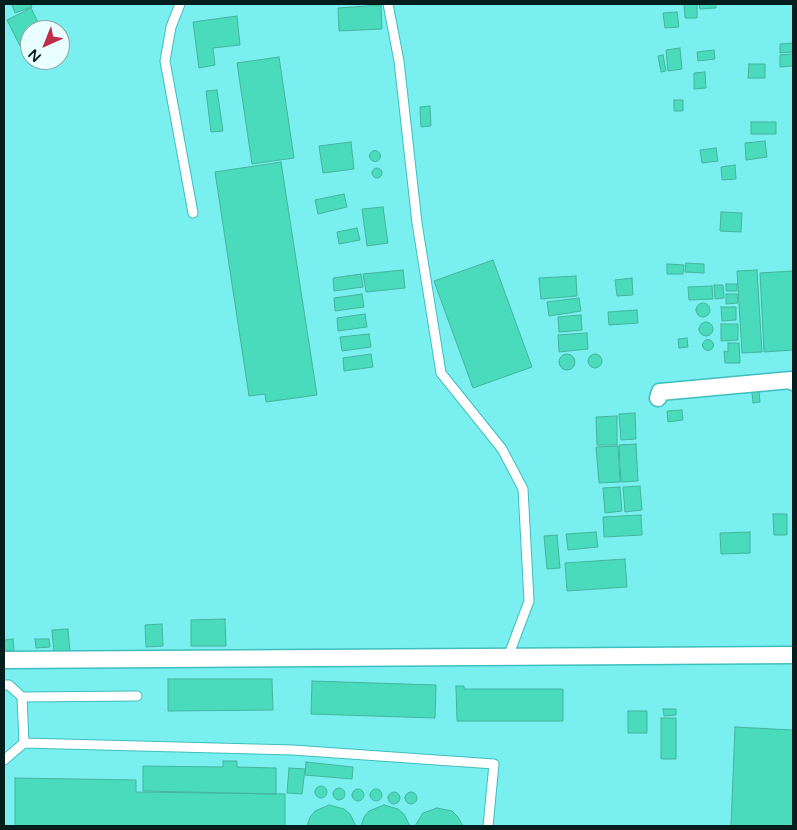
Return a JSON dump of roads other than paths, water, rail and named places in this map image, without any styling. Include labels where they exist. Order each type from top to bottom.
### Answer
[{"type":"street","points":[[658,398],[660,392],[791,380],[793,382]]},
{"type":"street","points":[[4,660],[793,655]]},
{"type":"lane","points":[[180,4],[171,27],[165,61],[193,213]]},
{"type":"lane","points":[[388,4],[400,61],[417,224],[441,374],[502,449],[523,489],[529,601],[508,657]]},
{"type":"lane","points":[[4,685],[10,685],[22,697],[24,744]]},
{"type":"lane","points":[[22,697],[137,696]]},
{"type":"lane","points":[[4,760],[24,744],[292,750],[494,764],[488,826]]}]
